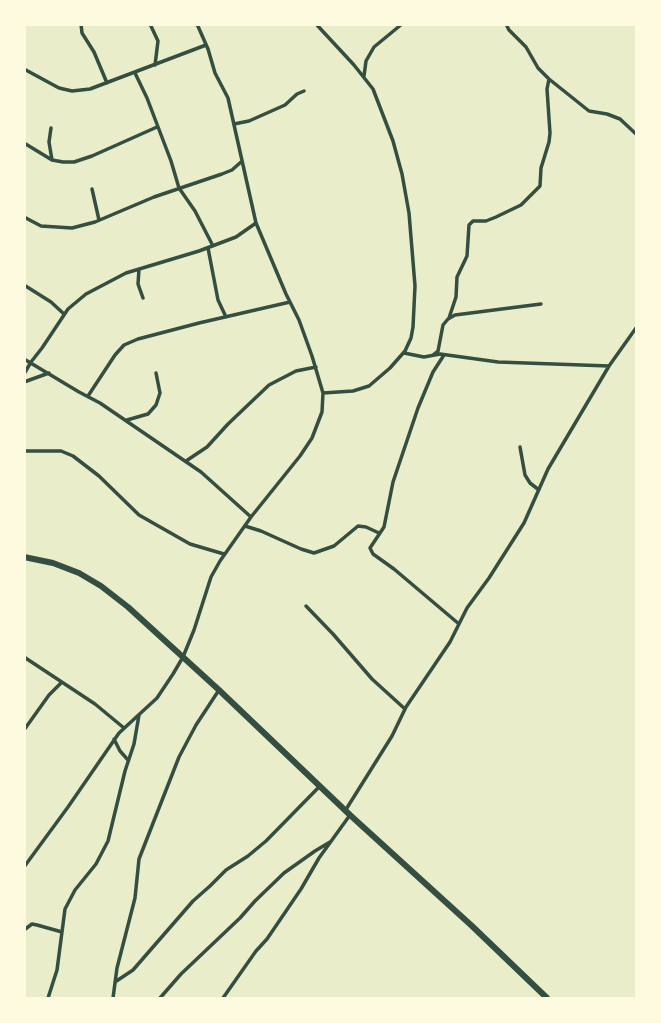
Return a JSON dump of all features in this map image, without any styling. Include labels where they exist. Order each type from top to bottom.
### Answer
[{"type":"main road","points":[[24,557],[53,563],[79,573],[102,586],[128,607],[547,999]]},
{"type":"street","points":[[81,24],[82,33],[94,52],[107,83]]},
{"type":"street","points":[[150,24],[158,41],[155,65]]},
{"type":"street","points":[[24,867],[114,738],[157,698],[183,657],[211,577],[251,517],[312,438],[322,412],[323,393],[316,368],[306,338],[256,223],[228,98],[215,73],[197,24]]},
{"type":"street","points":[[316,24],[373,89],[393,141],[410,213],[415,286],[413,327],[404,353],[369,386],[353,391],[323,393]]},
{"type":"street","points":[[364,78],[366,61],[374,47],[402,24]]},
{"type":"street","points":[[506,24],[549,79],[589,111],[612,115],[636,134]]},
{"type":"street","points":[[24,68],[59,88],[72,91],[90,89],[206,45]]},
{"type":"street","points":[[135,73],[147,98],[179,188],[195,211],[210,247],[218,300],[226,317]]},
{"type":"street","points":[[432,356],[438,351],[441,329],[449,318],[456,297],[457,277],[467,256],[469,225],[473,221],[496,217],[521,205],[540,186],[541,168],[550,133],[547,89],[549,79]]},
{"type":"street","points":[[234,124],[249,121],[285,105],[304,91]]},
{"type":"street","points":[[24,144],[52,160],[74,162],[158,127]]},
{"type":"street","points":[[51,128],[49,136],[52,160]]},
{"type":"street","points":[[24,217],[41,226],[72,228],[222,174],[242,162]]},
{"type":"street","points":[[92,189],[99,220]]},
{"type":"street","points":[[24,373],[64,314],[74,302],[86,294],[127,273],[236,237],[256,223]]},
{"type":"street","points":[[139,269],[138,284],[143,298]]},
{"type":"street","points":[[24,285],[64,314]]},
{"type":"street","points":[[88,396],[114,355],[124,345],[148,336],[290,302]]},
{"type":"street","points":[[449,318],[460,314],[541,304]]},
{"type":"street","points":[[223,999],[267,939],[348,813],[405,709],[450,642],[467,608],[524,523],[548,469],[609,366],[636,328]]},
{"type":"street","points":[[404,353],[417,357],[440,354],[498,362],[609,366]]},
{"type":"street","points":[[444,355],[433,372],[413,422],[393,482],[384,527],[371,550],[458,624]]},
{"type":"street","points":[[24,359],[100,403],[186,461],[251,517]]},
{"type":"street","points":[[186,461],[206,447],[269,385],[296,371],[316,368]]},
{"type":"street","points":[[24,382],[49,373]]},
{"type":"street","points":[[126,421],[148,414],[156,405],[160,393],[156,373]]},
{"type":"street","points":[[520,447],[525,475],[539,490]]},
{"type":"street","points":[[24,452],[61,451],[73,456],[99,476],[139,515],[190,544],[225,554]]},
{"type":"street","points":[[245,526],[314,553],[334,546],[358,526],[379,533]]},
{"type":"street","points":[[306,606],[372,679],[405,709]]},
{"type":"street","points":[[24,657],[95,704],[124,728]]},
{"type":"street","points":[[24,730],[49,695],[62,682]]},
{"type":"street","points":[[113,999],[117,968],[135,898],[139,859],[179,757],[196,724],[219,690]]},
{"type":"street","points":[[48,999],[57,970],[63,918],[69,901],[96,864],[108,841],[135,744],[139,715]]},
{"type":"street","points":[[114,738],[129,761]]},
{"type":"street","points":[[115,982],[133,970],[193,901],[226,870],[266,842],[319,786]]},
{"type":"street","points":[[160,999],[181,974],[284,873],[330,842]]},
{"type":"street","points":[[24,930],[37,925],[62,932]]}]
